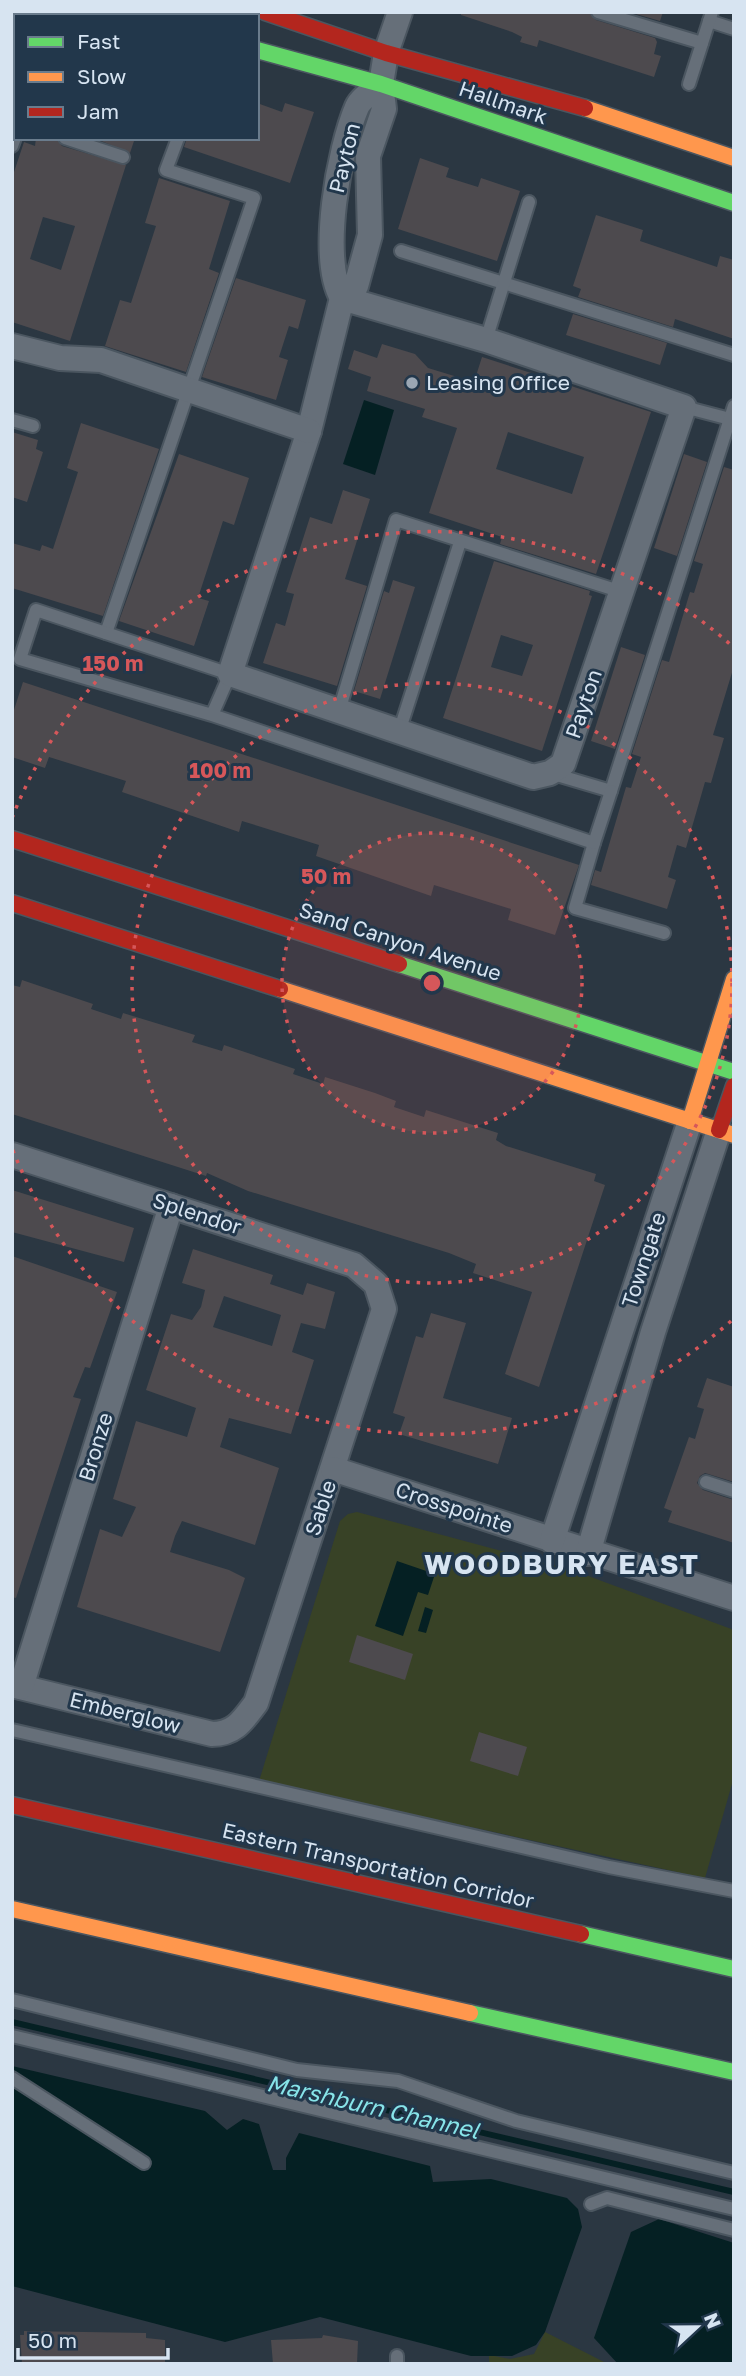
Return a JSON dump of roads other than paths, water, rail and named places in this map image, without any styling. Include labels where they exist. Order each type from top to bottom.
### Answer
[{"type":"main road","name":"Hallmark","points":[[265,12],[386,53],[572,104],[734,158]]},
{"type":"main road","name":"Hallmark","points":[[259,51],[380,84],[734,203]]},
{"type":"main road","name":"Sand Canyon Avenue","points":[[12,839],[734,1072]]},
{"type":"main road","points":[[12,903],[726,1133]]},
{"type":"main road","name":"Towngate","points":[[690,1121],[734,979]]},
{"type":"main road","name":"Towngate","points":[[726,1133],[734,1086]]},
{"type":"main road","name":"Eastern Transportation Corridor","points":[[12,1805],[734,1969]]},
{"type":"main road","points":[[12,1909],[734,2072]]},
{"type":"street","points":[[380,84],[386,53],[400,12]]},
{"type":"street","name":"Payton","points":[[342,298],[333,282],[334,193],[358,104],[380,84]]},
{"type":"street","name":"Payton","points":[[230,674],[309,431],[342,298],[356,286],[370,235],[368,156],[384,109],[380,84]]},
{"type":"street","points":[[342,298],[486,340],[684,407]]},
{"type":"street","points":[[12,346],[60,358],[101,360],[309,431]]},
{"type":"street","name":"Payton","points":[[550,773],[563,764],[684,407]]},
{"type":"street","points":[[230,674],[533,777],[550,773]]},
{"type":"street","name":"Towngate","points":[[552,1541],[690,1121]]},
{"type":"street","name":"Towngate","points":[[588,1553],[653,1332],[726,1133]]},
{"type":"street","name":"Splendor","points":[[12,1155],[354,1265],[376,1284]]},
{"type":"street","name":"Bronze","points":[[17,1686],[171,1206]]},
{"type":"street","name":"Sable","points":[[237,1727],[256,1703],[384,1309],[376,1284]]},
{"type":"street","name":"Crosspointe","points":[[333,1469],[734,1598]]},
{"type":"street","name":"Emberglow","points":[[17,1686],[212,1734],[223,1734],[237,1727]]},
{"type":"lane","points":[[598,12],[702,43]]},
{"type":"lane","points":[[689,84],[711,17],[734,29]]},
{"type":"lane","points":[[71,140],[123,157]]},
{"type":"lane","points":[[106,633],[254,198],[166,170],[177,140]]},
{"type":"lane","points":[[486,340],[529,202]]},
{"type":"lane","points":[[401,251],[734,355]]},
{"type":"lane","points":[[664,933],[575,908],[732,413],[684,407]]},
{"type":"lane","points":[[12,419],[33,426]]},
{"type":"lane","points":[[339,711],[396,520],[622,592]]},
{"type":"lane","points":[[399,732],[460,542]]},
{"type":"lane","points":[[212,715],[230,674],[36,610],[20,659],[212,715],[594,843]]},
{"type":"lane","points":[[550,773],[611,791]]},
{"type":"lane","points":[[706,1482],[734,1491]]},
{"type":"lane","points":[[12,1730],[596,1864],[734,1891]]},
{"type":"lane","points":[[12,2000],[297,2070],[398,2081],[516,2121],[734,2173]]},
{"type":"lane","points":[[12,2036],[734,2208]]},
{"type":"lane","points":[[12,2078],[144,2164]]},
{"type":"lane","points":[[591,2204],[607,2198],[734,2230]]},
{"type":"waterway","name":"Marshburn Channel","points":[[12,2022],[734,2192]]},
{"type":"place","name":"Leasing Office","points":[[412,383]]},
{"type":"district","name":"WOODBURY EAST","points":[[562,1564]]}]
